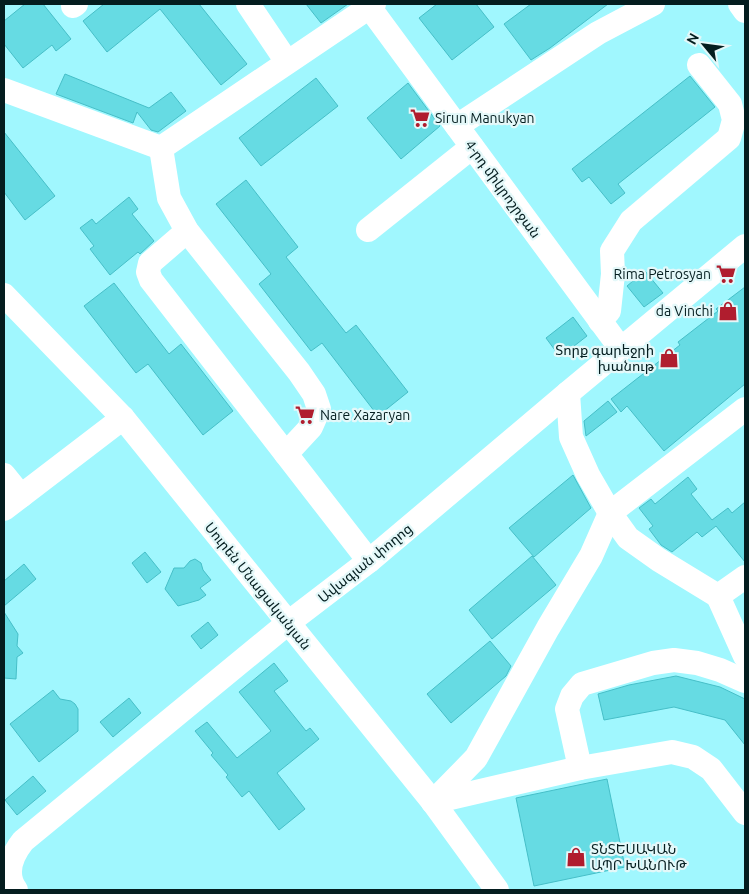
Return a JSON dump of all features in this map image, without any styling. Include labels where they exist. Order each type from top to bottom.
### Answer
[{"type":"street","points":[[248,4],[288,62]]},
{"type":"street","points":[[457,126],[598,33],[653,4]]},
{"type":"street","points":[[740,4],[745,11]]},
{"type":"street","points":[[161,148],[370,5]]},
{"type":"street","name":"4-րդ միկրոշրջան","points":[[370,5],[621,349]]},
{"type":"street","points":[[600,321],[609,311],[613,274],[612,251],[631,221],[730,138],[740,117],[699,65]]},
{"type":"street","points":[[4,90],[161,148]]},
{"type":"street","points":[[368,230],[472,147]]},
{"type":"street","points":[[161,148],[169,198],[187,231],[314,394],[319,409],[311,427],[286,454]]},
{"type":"street","points":[[187,231],[150,263],[148,272],[150,280],[369,561]]},
{"type":"street","name":"Ավագյան փողոց","points":[[16,890],[12,884],[8,861],[23,841],[288,623],[369,561],[745,246]]},
{"type":"street","name":"Սուրեն Մնացականյան","points":[[4,296],[123,418],[434,802],[497,890]]},
{"type":"street","points":[[568,393],[571,437],[588,475],[610,513],[628,538],[659,560],[718,596],[745,656]]},
{"type":"street","points":[[4,475],[12,502],[123,418]]},
{"type":"street","points":[[434,802],[476,758],[548,628],[591,556],[610,513],[740,421]]},
{"type":"street","points":[[718,596],[745,578]]},
{"type":"street","points":[[580,768],[567,709],[572,696],[582,684],[653,663],[674,660],[697,663],[720,670],[745,681]]},
{"type":"street","points":[[434,802],[580,768],[672,752],[693,757],[711,770],[745,813]]},
{"type":"building","points":[[25,4],[43,4],[71,39],[56,51],[52,45],[23,68],[4,44],[4,21]]},
{"type":"building","points":[[104,4],[199,4],[247,64],[221,85],[160,9],[107,52],[83,21]]},
{"type":"building","points":[[306,4],[348,4],[321,23]]},
{"type":"building","points":[[437,4],[476,4],[494,27],[452,60],[419,18]]},
{"type":"building","points":[[531,4],[608,4],[531,60],[504,24]]},
{"type":"building","points":[[65,74],[149,108],[171,92],[186,111],[158,132],[151,130],[137,112],[133,123],[56,94]]},
{"type":"building","points":[[690,76],[715,107],[618,184],[625,193],[611,204],[589,177],[582,182],[572,169]]},
{"type":"building","points":[[316,78],[338,106],[261,166],[239,138]]},
{"type":"building","points":[[408,83],[440,126],[401,159],[367,118]]},
{"type":"building","points":[[4,132],[55,196],[25,220],[4,192]]},
{"type":"building","points":[[246,180],[298,247],[286,257],[346,333],[356,325],[408,392],[378,416],[322,343],[311,351],[259,284],[271,274],[216,204]]},
{"type":"building","points":[[129,197],[138,209],[132,214],[154,241],[140,254],[138,252],[110,275],[90,249],[94,246],[80,228],[92,219],[96,224]]},
{"type":"building","points":[[645,271],[663,293],[644,307],[627,286]]},
{"type":"building","points":[[114,283],[169,354],[181,344],[233,411],[203,435],[148,364],[136,373],[84,306]]},
{"type":"building","points":[[745,287],[745,384],[664,451],[627,406],[621,412],[611,399],[680,345],[678,342]]},
{"type":"building","points":[[573,317],[587,336],[560,357],[546,338]]},
{"type":"building","points":[[608,401],[617,412],[586,436],[584,421]]},
{"type":"building","points":[[573,475],[591,508],[534,557],[509,528]]},
{"type":"building","points":[[688,477],[697,489],[691,494],[712,520],[728,508],[732,513],[745,502],[745,562],[716,526],[702,537],[697,532],[672,552],[661,545],[649,529],[653,526],[639,508],[651,499],[655,504]]},
{"type":"building","points":[[145,552],[161,572],[147,583],[132,563]]},
{"type":"building","points":[[532,556],[556,585],[492,639],[469,610]]},
{"type":"building","points":[[195,559],[201,563],[203,570],[211,580],[200,588],[206,595],[199,600],[178,606],[165,589],[174,568],[184,568],[190,561]]},
{"type":"building","points":[[24,564],[36,579],[4,606],[4,581]]},
{"type":"building","points":[[4,612],[18,634],[17,646],[23,653],[17,657],[16,679],[4,678]]},
{"type":"building","points":[[208,622],[218,635],[201,649],[191,636]]},
{"type":"building","points":[[490,641],[511,666],[506,676],[451,723],[427,694]]},
{"type":"building","points":[[274,663],[288,681],[274,691],[306,731],[310,728],[319,739],[277,773],[305,809],[279,830],[249,791],[242,797],[226,777],[228,775],[211,755],[213,753],[195,731],[207,722],[237,758],[271,731],[239,692]]},
{"type":"building","points":[[676,676],[720,687],[745,699],[745,745],[725,720],[674,707],[604,720],[598,694],[629,685]]},
{"type":"building","points":[[53,690],[60,699],[71,701],[75,704],[78,709],[78,731],[39,762],[10,724]]},
{"type":"building","points":[[129,698],[141,713],[113,737],[100,722]]},
{"type":"building","points":[[33,776],[46,791],[17,815],[5,800]]},
{"type":"building","points":[[607,779],[625,867],[534,886],[516,798]]},
{"type":"place","name":"Sirun Manukyan","points":[[420,118]]},
{"type":"place","name":"Rima Petrosyan","points":[[726,274]]},
{"type":"place","name":"da Vinchi","points":[[728,311]]},
{"type":"place","name":"Տորք գարեջրի խանութ","points":[[669,358]]},
{"type":"place","name":"Nare Xazaryan","points":[[305,415]]},
{"type":"place","name":"ՏՆՏԵՍԱԿԱՆ ԱՊՐ ԽԱՆՈՒԹ","points":[[576,857]]}]
